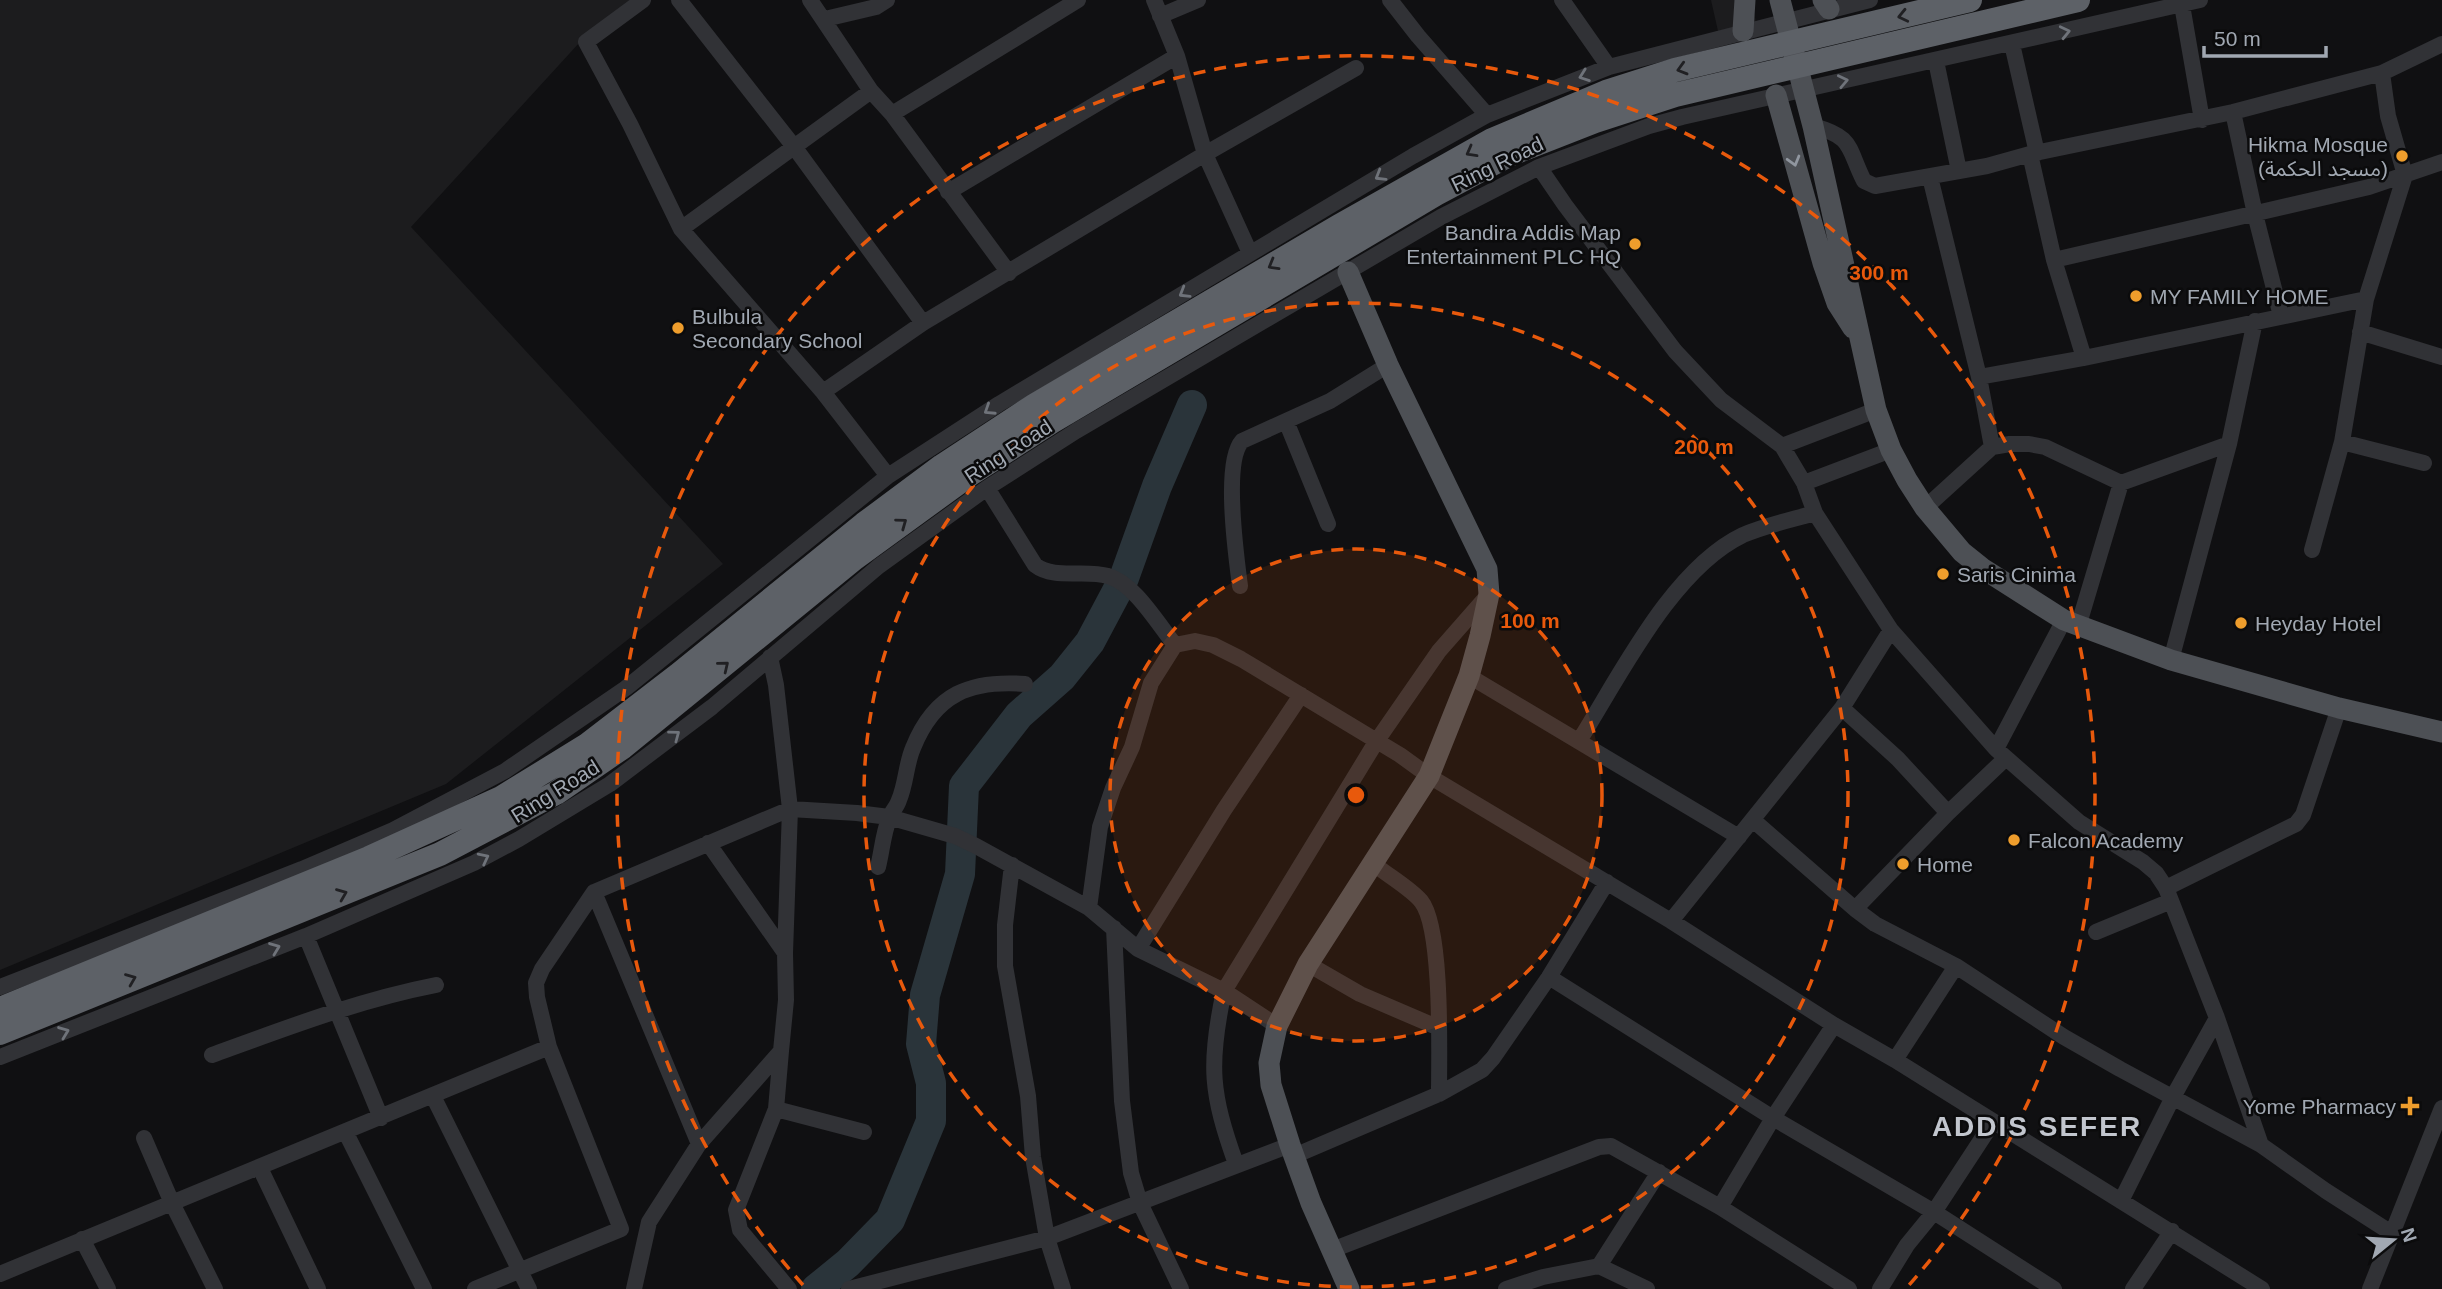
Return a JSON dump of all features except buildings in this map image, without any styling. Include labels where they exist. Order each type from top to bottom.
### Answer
[{"type":"highway","name":"Ring Road","points":[[0,1009],[369,858],[501,798],[587,745],[864,524],[942,466],[1047,398],[1339,226],[1492,140],[1606,92],[1675,70],[1969,0]]},
{"type":"highway","name":"Ring Road","points":[[0,1033],[440,854],[556,793],[623,747],[855,558],[970,475],[1054,421],[1412,208],[1511,155],[1595,121],[1675,95],[2078,0]]},
{"type":"main road","points":[[1744,31],[1745,0]]},
{"type":"main road","points":[[1780,0],[1813,126],[1876,410],[1891,450],[1907,480],[1925,508],[1962,552],[1982,568],[2071,624],[2171,660],[2339,708],[2442,732]]},
{"type":"main road","points":[[1776,95],[1830,284],[1837,303],[1861,338]]},
{"type":"main road","points":[[1348,272],[1388,365],[1487,569],[1489,594],[1469,676],[1429,776],[1308,964],[1277,1026],[1269,1063],[1271,1085],[1292,1150],[1349,1289]]},
{"type":"street","points":[[643,0],[586,42],[631,124],[681,229],[822,392],[888,476]]},
{"type":"street","points":[[679,0],[795,148],[923,323]]},
{"type":"street","points":[[810,0],[872,91],[892,114],[1009,273]]},
{"type":"street","points":[[824,19],[876,7],[887,0]]},
{"type":"street","points":[[892,114],[1078,0]]},
{"type":"street","points":[[1154,0],[1177,55],[1205,154],[1250,253]]},
{"type":"street","points":[[1160,16],[1198,0]]},
{"type":"street","points":[[1390,0],[1487,115]]},
{"type":"street","points":[[1562,0],[1609,67]]},
{"type":"street","name":"Ring Road","points":[[0,987],[302,869],[393,830],[505,771],[626,688],[888,476],[999,404],[1487,115],[1609,67],[1744,31],[1826,5],[1870,0]]},
{"type":"street","name":"Ring Road","points":[[0,1056],[306,936],[474,863],[565,813],[610,784],[712,707],[879,566],[987,488],[1076,431],[1348,272],[1441,218],[1539,167],[1649,126],[2200,0]]},
{"type":"street","points":[[2182,5],[2202,120]]},
{"type":"street","points":[[2012,44],[2054,260],[2084,358]]},
{"type":"street","points":[[1813,126],[1847,141],[1864,181],[1875,186],[2202,120],[2382,73],[2442,44]]},
{"type":"street","points":[[948,192],[1177,55]]},
{"type":"street","points":[[1936,61],[1959,171]]},
{"type":"street","points":[[822,392],[923,323],[1205,154],[1356,68]]},
{"type":"street","points":[[2312,550],[2342,442],[2366,299],[2405,175],[2388,116],[2382,73]]},
{"type":"street","points":[[681,229],[872,91]]},
{"type":"street","points":[[2233,112],[2281,316]]},
{"type":"street","points":[[2054,260],[2370,187],[2442,162]]},
{"type":"street","points":[[1539,167],[1675,351],[1721,400],[1782,446],[1804,483],[1815,513],[1891,630],[2001,754],[2078,822],[2156,873],[2168,895],[2217,1018],[2261,1145]]},
{"type":"street","points":[[1930,177],[1979,377],[1993,447]]},
{"type":"street","points":[[1979,377],[2084,358],[2366,299]]},
{"type":"street","points":[[2171,660],[2229,444],[2255,321]]},
{"type":"street","points":[[2360,332],[2442,357]]},
{"type":"street","points":[[1240,586],[1232,462],[1236,447],[1242,441],[1330,401],[1388,365]]},
{"type":"street","points":[[1782,446],[1876,410]]},
{"type":"street","points":[[1286,421],[1328,524]]},
{"type":"street","points":[[2342,442],[2424,463]]},
{"type":"street","points":[[1925,508],[1993,447],[2029,444],[2045,447],[2121,483],[2229,444]]},
{"type":"street","points":[[1804,483],[1891,450]]},
{"type":"street","points":[[1856,909],[2001,754],[2071,624],[2121,483]]},
{"type":"street","points":[[987,488],[1035,565],[1043,572],[1099,574],[1122,581],[1175,645]]},
{"type":"street","points":[[1579,741],[1650,626],[1676,592],[1714,553],[1742,536],[1815,513]]},
{"type":"street","points":[[1236,1164],[1222,1124],[1213,1076],[1215,1029],[1224,991],[1376,742],[1439,650],[1489,594]]},
{"type":"street","points":[[1671,921],[1842,708],[1891,630]]},
{"type":"street","points":[[1089,908],[1100,827],[1113,788],[1132,747],[1151,683],[1175,645],[1195,641],[1213,645],[1301,695],[1429,776],[1671,921],[1834,1025],[2172,1231],[2255,1287]]},
{"type":"street","points":[[770,657],[776,685],[790,808],[786,1000],[776,1109],[736,1210],[736,1220],[740,1230],[789,1289]]},
{"type":"street","points":[[1469,676],[1739,837]]},
{"type":"street","points":[[878,867],[889,817],[899,801],[913,748],[932,715],[952,696],[973,686],[999,682],[1025,684]]},
{"type":"street","points":[[1138,949],[1224,810],[1301,695]]},
{"type":"street","points":[[1842,708],[1898,758],[1948,813]]},
{"type":"street","points":[[2096,932],[2297,824],[2303,816],[2339,708]]},
{"type":"street","points":[[621,1229],[549,1047],[536,983],[542,969],[594,892],[790,808],[889,817],[955,836],[1089,908],[1138,949],[1224,991],[1277,1026]]},
{"type":"street","points":[[1754,820],[1875,924],[1956,966],[2075,1043],[2261,1145],[2393,1234]]},
{"type":"street","points":[[708,843],[785,953]]},
{"type":"street","points":[[1374,864],[1421,901],[1429,915],[1438,988],[1439,1094]]},
{"type":"street","points":[[1012,866],[1005,925],[1005,966],[1028,1096],[1032,1157],[1047,1238],[1063,1289]]},
{"type":"street","points":[[849,1289],[1047,1238],[1236,1164],[1292,1150],[1439,1094],[1488,1064],[1549,977],[1607,882]]},
{"type":"street","points":[[594,892],[699,1144]]},
{"type":"street","points":[[1114,928],[1122,1101],[1132,1173],[1140,1203],[1181,1289]]},
{"type":"street","points":[[306,936],[381,1118]]},
{"type":"street","points":[[1308,964],[1360,994],[1439,1028]]},
{"type":"street","points":[[1895,1060],[1956,966]]},
{"type":"street","points":[[1549,977],[1773,1118],[1934,1212],[2054,1289]]},
{"type":"street","points":[[212,1055],[336,1010],[391,994],[436,985]]},
{"type":"street","points":[[2120,1201],[2217,1018]]},
{"type":"street","points":[[1720,1207],[1773,1118],[1834,1025]]},
{"type":"street","points":[[0,1274],[549,1047]]},
{"type":"street","points":[[634,1289],[649,1222],[699,1144],[781,1051]]},
{"type":"street","points":[[433,1096],[529,1289]]},
{"type":"street","points":[[2370,1289],[2442,1108]]},
{"type":"street","points":[[776,1109],[864,1132]]},
{"type":"street","points":[[1880,1289],[1920,1226],[1934,1212],[1993,1122]]},
{"type":"street","points":[[346,1133],[424,1289]]},
{"type":"street","points":[[144,1138],[172,1203],[215,1289]]},
{"type":"street","points":[[1332,1250],[1599,1147],[1611,1146],[1720,1207],[1849,1289]]},
{"type":"street","points":[[2427,1149],[2442,1157]]},
{"type":"street","points":[[260,1168],[318,1289]]},
{"type":"street","points":[[1599,1266],[1658,1172]]},
{"type":"street","points":[[475,1289],[518,1269],[621,1229],[649,1222]]},
{"type":"street","points":[[2133,1289],[2172,1231]]},
{"type":"street","points":[[82,1239],[108,1289]]},
{"type":"street","points":[[1506,1289],[1543,1277],[1599,1266],[1647,1289]]},
{"type":"street","points":[[0,1280],[5,1289]]},
{"type":"shaded area","points":[[0,0],[638,0],[580,42],[411,227],[723,564],[446,784],[0,970]]},
{"type":"shaded area","points":[[1711,0],[1751,0],[1758,31],[1720,40]]},
{"type":"waterway","points":[[816,1289],[848,1263],[890,1220],[931,1121],[931,1083],[921,1044],[925,995],[960,874],[964,786],[1019,715],[1062,677],[1090,642],[1124,578],[1157,486],[1192,405]]},
{"type":"place","name":"Hikma Mosque (مسجد الحكمة)","points":[[2402,156]]},
{"type":"place","name":"Bandira Addis Map Entertainment PLC HQ","points":[[1635,244]]},
{"type":"place","name":"MY FAMILY HOME","points":[[2136,296]]},
{"type":"place","name":"Bulbula Secondary School","points":[[678,328]]},
{"type":"place","name":"Saris Cinima","points":[[1943,574]]},
{"type":"place","name":"Heyday Hotel","points":[[2241,623]]},
{"type":"place","name":"Falcon Academy","points":[[2014,840]]},
{"type":"place","name":"Home","points":[[1903,864]]},
{"type":"place","name":"Yome Pharmacy","points":[[2410,1106]]},
{"type":"district","name":"ADDIS SEFER","points":[[2037,1126]]}]
